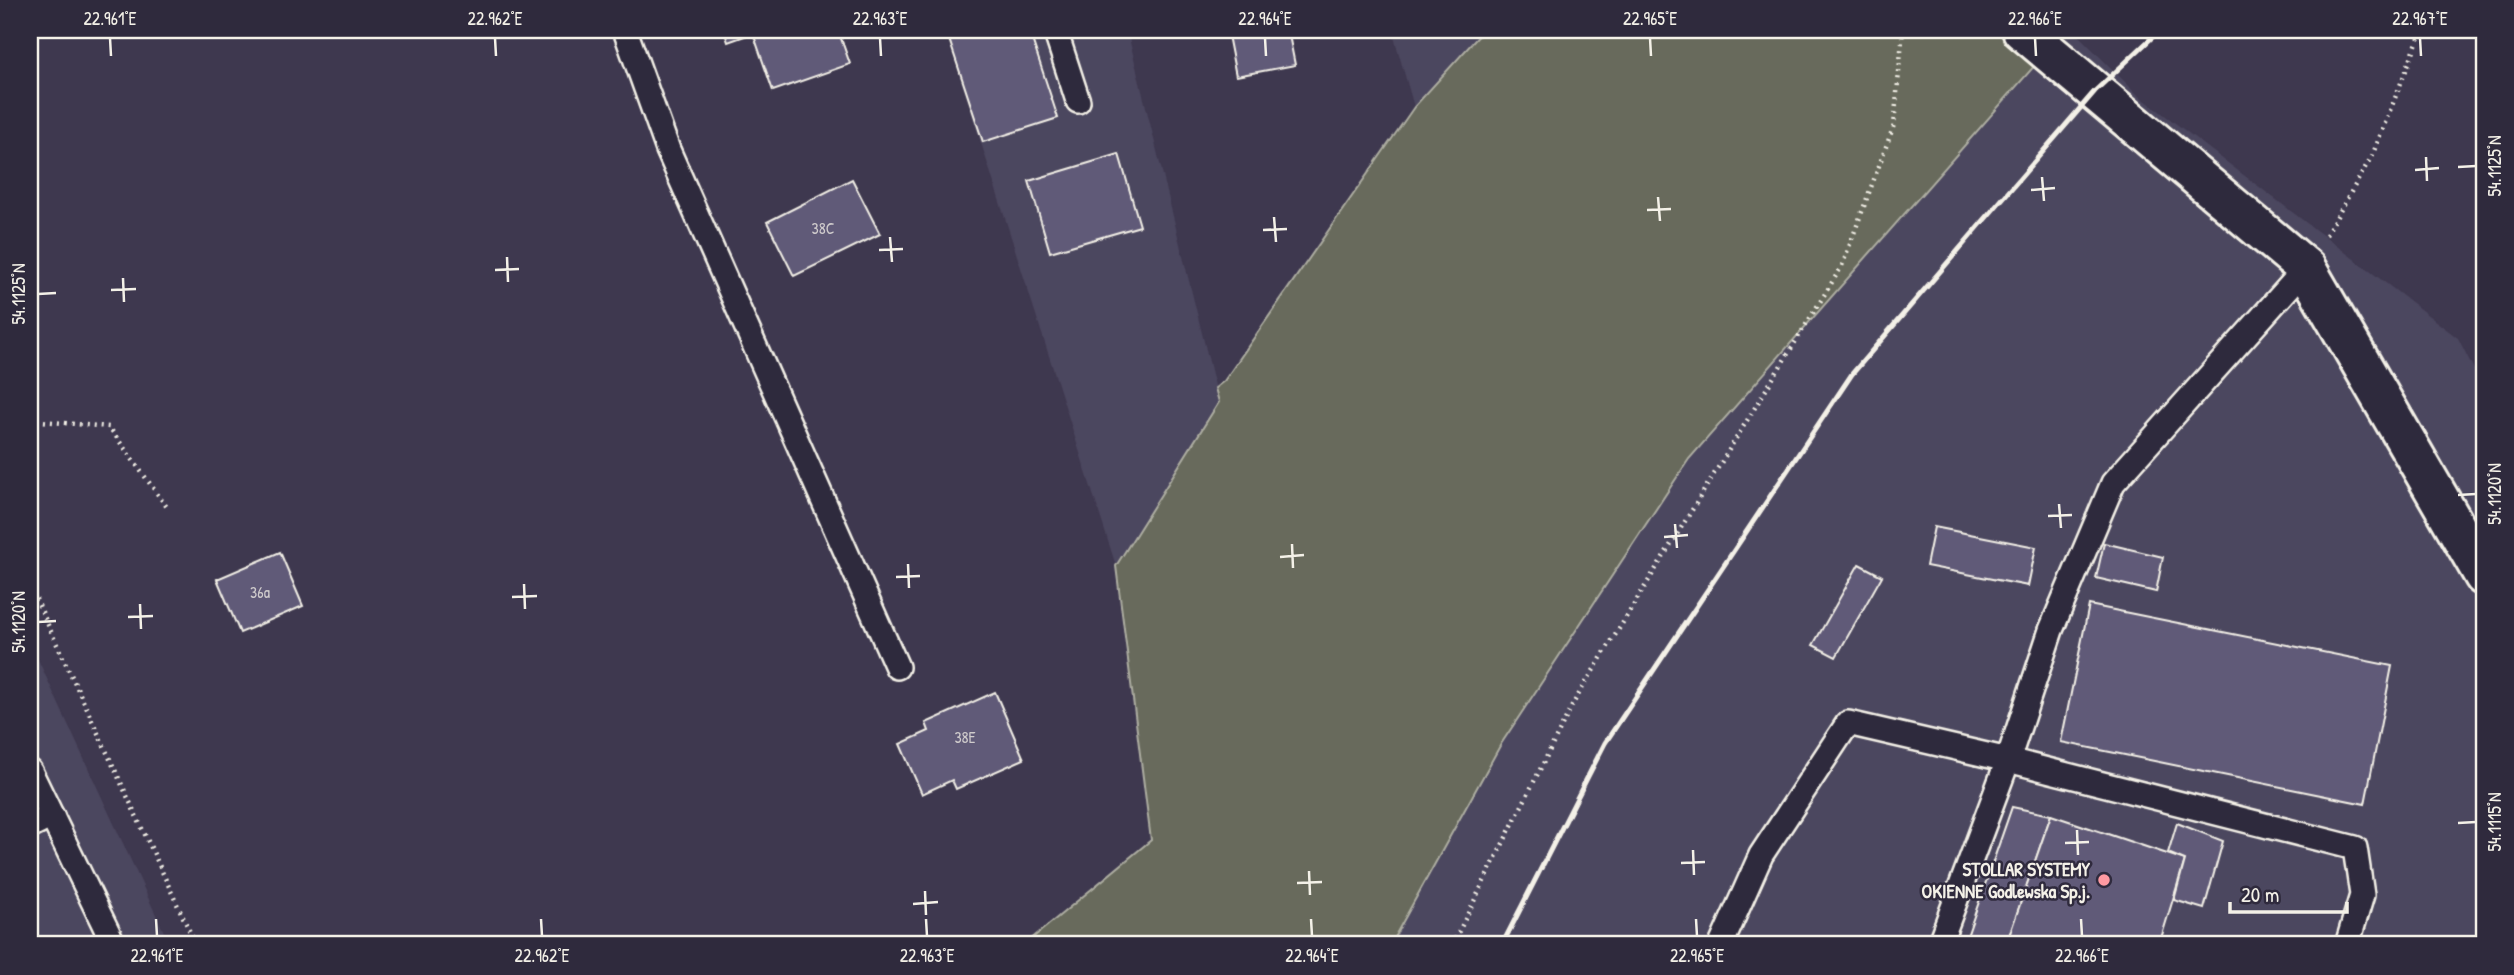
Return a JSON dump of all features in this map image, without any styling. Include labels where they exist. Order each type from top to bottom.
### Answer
[{"type":"street","points":[[2022,30],[2306,268],[2484,576]]},
{"type":"lane","points":[[625,30],[668,150],[897,667]]},
{"type":"lane","points":[[1055,30],[1078,102]]},
{"type":"lane","points":[[1939,945],[2008,760],[2051,630],[2113,483],[2306,268]]},
{"type":"lane","points":[[1721,945],[1760,855],[1848,723],[2008,760],[2355,848],[2362,895],[2347,945]]},
{"type":"lane","points":[[30,771],[114,945]]},
{"type":"lane","points":[[30,827],[52,816]]},
{"type":"path","points":[[1452,945],[1574,702],[1842,266],[1894,125],[1903,30]]},
{"type":"path","points":[[2306,268],[2372,156],[2422,30]]},
{"type":"path","points":[[30,420],[109,427],[169,510]]},
{"type":"path","points":[[30,586],[196,945]]},
{"type":"shaded area","points":[[945,30],[1127,30],[1219,402],[1116,566]]},
{"type":"shaded area","points":[[1392,30],[1484,30],[1414,107]]},
{"type":"shaded area","points":[[2066,30],[2073,30],[2137,94],[2458,338],[2484,389],[2484,945],[1390,945],[1501,744],[1689,459]]},
{"type":"shaded area","points":[[30,642],[170,945],[30,945]]},
{"type":"green space","points":[[1484,30],[2066,30],[1689,459],[1501,744],[1390,945],[1024,945],[1151,840],[1116,566],[1219,402],[1215,388],[1224,381],[1414,107]]},
{"type":"building","points":[[724,30],[838,30],[850,64],[773,91],[753,33],[728,42]]},
{"type":"building","points":[[946,30],[1029,30],[1058,118],[983,142]]},
{"type":"building","points":[[1227,30],[1288,30],[1295,65],[1236,76]]},
{"type":"building","points":[[1119,154],[1140,226],[1050,252],[1029,181]]},
{"type":"building","points":[[852,179],[880,234],[794,276],[767,222]]},
{"type":"building","points":[[1934,527],[2036,547],[2028,586],[1926,566]]},
{"type":"building","points":[[2104,543],[2163,557],[2156,592],[2096,578]]},
{"type":"building","points":[[280,552],[303,606],[240,633],[217,579]]},
{"type":"building","points":[[1859,564],[1882,576],[1836,657],[1813,645]]},
{"type":"building","points":[[2089,605],[2392,666],[2365,804],[2061,742]]},
{"type":"building","points":[[995,692],[1024,759],[956,789],[952,780],[922,794],[900,744],[929,731],[926,723]]},
{"type":"building","points":[[2012,807],[2051,815],[2006,945],[1964,945]]},
{"type":"building","name":"STOLLAR SYSTEMY OKIENNE Godlewska Sp.j.","points":[[2051,815],[2185,860],[2159,945],[2006,945]]},
{"type":"building","points":[[2177,823],[2223,841],[2204,909],[2174,900],[2185,860],[2168,853]]},
{"type":"railway","points":[[1502,945],[1605,743],[1852,374],[2095,91],[2160,30]]},
{"type":"place","name":"STOLLAR SYSTEMY OKIENNE Godlewska Sp.j.","points":[[2104,880]]}]
